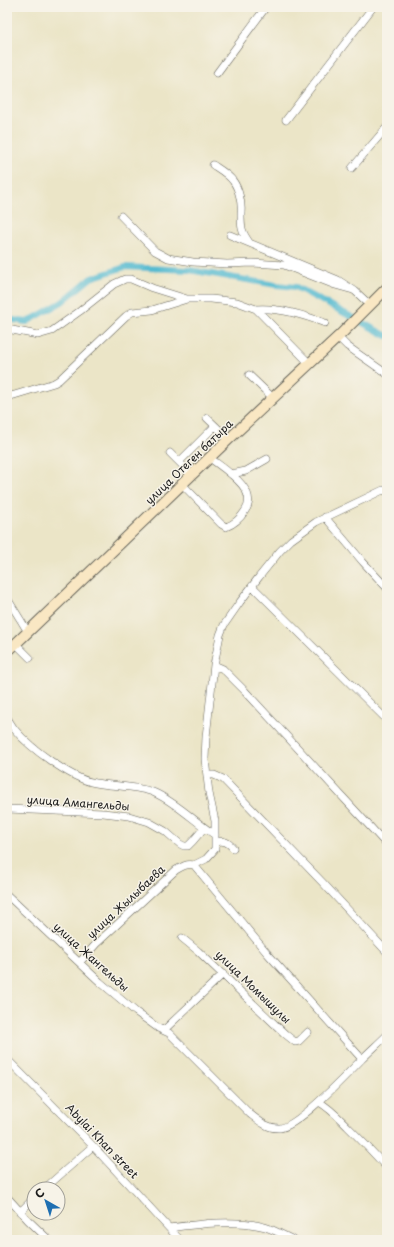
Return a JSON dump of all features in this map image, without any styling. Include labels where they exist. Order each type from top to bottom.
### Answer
[{"type":"main road","name":"улица Отеген батыра","points":[[7,652],[229,439],[310,364],[387,288]]},
{"type":"street","points":[[217,73],[266,7]]},
{"type":"street","points":[[286,120],[373,7]]},
{"type":"street","points":[[352,168],[387,127]]},
{"type":"street","points":[[213,165],[232,180],[241,203],[240,222],[242,230],[250,242]]},
{"type":"street","points":[[121,216],[155,250],[168,258],[193,262],[227,264],[253,263],[284,266],[335,286],[353,290]]},
{"type":"street","points":[[230,234],[338,280],[353,290],[370,305]]},
{"type":"street","points":[[7,329],[38,335],[52,331],[114,284],[125,279],[131,279],[152,288],[187,299]]},
{"type":"street","points":[[9,396],[54,383],[59,380],[132,312],[152,310],[187,299],[210,299],[249,305],[256,309],[310,364]]},
{"type":"street","points":[[256,309],[265,308],[290,312],[325,323]]},
{"type":"street","points":[[338,337],[347,346],[387,374]]},
{"type":"street","points":[[249,375],[273,398]]},
{"type":"street","points":[[207,418],[229,439]]},
{"type":"street","points":[[179,462],[215,426]]},
{"type":"street","points":[[170,453],[191,476]]},
{"type":"street","points":[[182,484],[221,524],[226,526],[233,524],[242,516],[248,508],[248,497],[244,486],[210,458]]},
{"type":"street","points":[[231,474],[246,471],[267,460]]},
{"type":"street","points":[[215,838],[215,821],[209,793],[206,737],[214,665],[220,635],[224,625],[231,613],[252,586],[280,551],[291,540],[309,526],[325,517],[386,489]]},
{"type":"street","points":[[325,517],[387,588]]},
{"type":"street","points":[[252,586],[387,720]]},
{"type":"street","points":[[7,598],[28,632]]},
{"type":"street","points":[[16,644],[30,658]]},
{"type":"street","points":[[214,665],[224,669],[387,845]]},
{"type":"street","points":[[7,718],[16,731],[30,744],[68,772],[91,782],[144,789],[155,793],[178,808],[215,838],[228,842],[233,848]]},
{"type":"street","points":[[208,775],[214,775],[223,779],[387,952]]},
{"type":"street","name":"улица Амангельды","points":[[7,809],[103,813],[129,816],[150,822],[165,831],[184,846],[188,846],[194,841],[204,828]]},
{"type":"street","name":"улица Жылыбаева","points":[[80,962],[96,944],[176,870],[182,866],[194,866],[211,855],[215,849],[215,838]]},
{"type":"street","points":[[194,866],[267,953],[362,1059]]},
{"type":"street","name":"улица Жангельды","points":[[7,895],[100,982],[136,1012],[158,1028],[169,1033],[250,1114],[262,1124],[280,1128],[286,1127],[319,1102],[387,1035]]},
{"type":"street","name":"улица Момышулы","points":[[182,938],[223,974],[295,1042],[299,1041],[308,1032]]},
{"type":"street","points":[[164,1030],[223,974]]},
{"type":"street","name":"Abylai Khan street","points":[[7,1060],[93,1146],[180,1240]]},
{"type":"street","points":[[319,1102],[325,1105],[336,1115],[374,1152],[387,1168]]},
{"type":"street","points":[[53,1181],[93,1146]]},
{"type":"street","points":[[7,1197],[49,1240]]},
{"type":"street","points":[[20,1212],[26,1206]]},
{"type":"street","points":[[169,1228],[200,1224],[236,1223],[266,1227],[293,1240]]},
{"type":"waterway","points":[[7,319],[27,322],[62,302],[91,278],[125,267],[189,270],[296,287],[387,336]]}]
